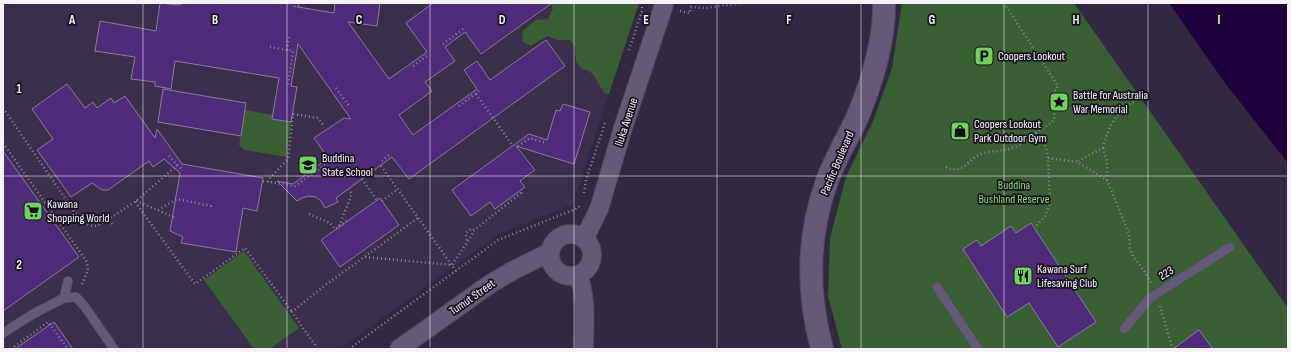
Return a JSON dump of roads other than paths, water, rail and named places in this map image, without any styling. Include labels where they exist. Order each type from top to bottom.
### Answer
[{"type":"street","name":"Pacific Boulevard","points":[[822,349],[811,294],[812,251],[818,210],[827,181],[856,119],[871,82],[879,48],[884,3]]},
{"type":"street","name":"Iluka Avenue","points":[[584,238],[599,209],[623,128],[664,6]]},
{"type":"street","points":[[570,234],[584,238],[588,243],[592,255],[588,267],[583,272],[578,275],[565,276],[555,269],[552,264],[550,252],[552,245],[557,240],[570,234]]},
{"type":"street","name":"Tumut Street","points":[[399,349],[490,284],[550,252]]},
{"type":"street","points":[[578,275],[582,285],[584,349]]},
{"type":"lane","name":"223","points":[[1124,329],[1150,298],[1230,247]]},
{"type":"lane","points":[[64,298],[68,281]]},
{"type":"lane","points":[[937,287],[978,349]]},
{"type":"lane","points":[[3,333],[33,314],[64,298],[76,297],[85,307],[114,349]]},
{"type":"place","name":"Coopers Lookout","points":[[984,56]]},
{"type":"place","name":"Battle for Australia War Memorial","points":[[1059,102]]},
{"type":"place","name":"Coopers Lookout Park Outdoor Gym","points":[[960,131]]},
{"type":"place","name":"Buddina State School","points":[[308,165]]},
{"type":"place","name":"Kawana Shopping World","points":[[33,211]]},
{"type":"place","name":"Kawana Surf Lifesaving Club","points":[[1023,276]]},
{"type":"park label","name":"Buddina Bushland Reserve","points":[[1014,192]]}]
